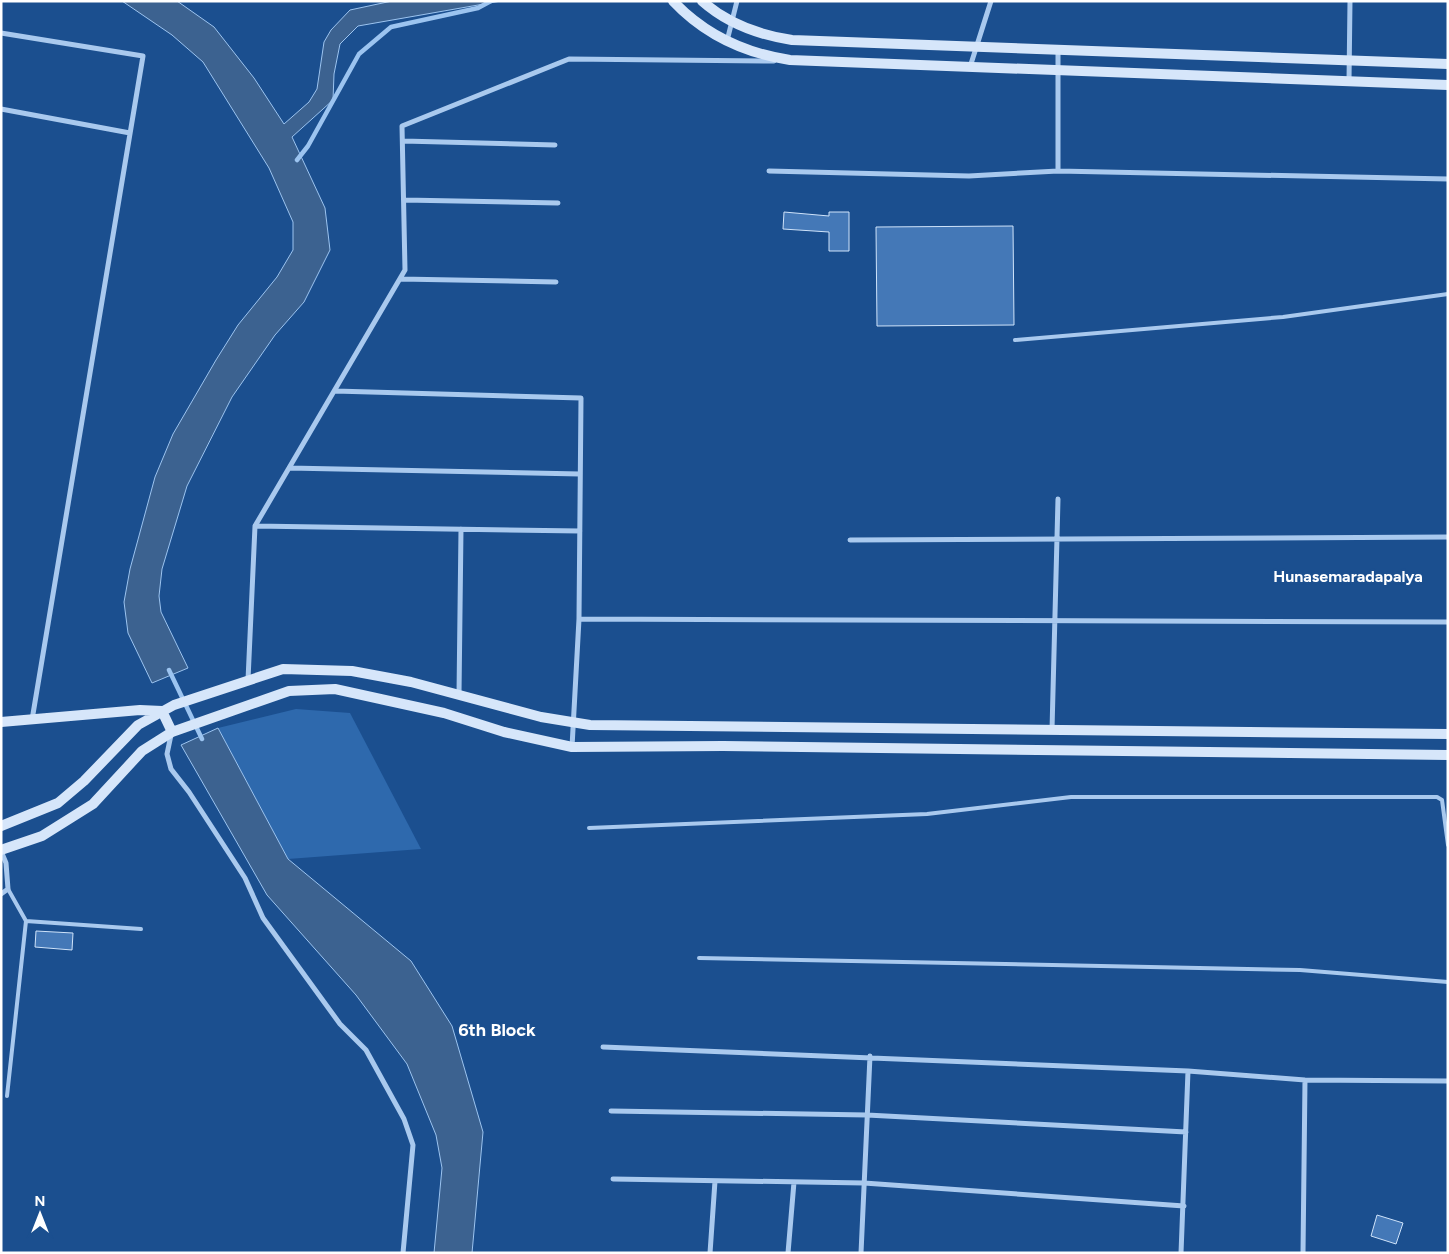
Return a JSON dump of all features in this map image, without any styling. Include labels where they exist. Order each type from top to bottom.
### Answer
[{"type":"street","points":[[673,1],[693,20],[727,42],[755,53],[808,62]]},
{"type":"street","points":[[702,1],[732,22],[761,34],[792,40],[1448,64]]},
{"type":"street","points":[[727,42],[737,1]]},
{"type":"street","points":[[970,67],[990,1]]},
{"type":"street","points":[[1349,81],[1350,1]]},
{"type":"street","points":[[1,33],[143,56],[32,720]]},
{"type":"street","points":[[1058,50],[1058,170]]},
{"type":"street","points":[[248,680],[255,526],[405,270],[402,126],[569,59],[808,62],[1448,85]]},
{"type":"street","points":[[1,109],[130,133]]},
{"type":"street","points":[[403,141],[555,145]]},
{"type":"street","points":[[768,171],[970,176],[1058,170],[1448,179]]},
{"type":"street","points":[[404,200],[558,203]]},
{"type":"street","points":[[400,279],[556,282]]},
{"type":"street","points":[[335,391],[581,398],[579,619],[572,747]]},
{"type":"street","points":[[289,468],[580,474]]},
{"type":"street","points":[[1052,730],[1058,499]]},
{"type":"street","points":[[255,526],[580,531]]},
{"type":"street","points":[[459,695],[461,529]]},
{"type":"street","points":[[850,540],[1448,537]]},
{"type":"street","points":[[579,619],[1448,622]]},
{"type":"street","points":[[1,826],[58,803],[84,781],[138,725],[162,711],[182,702],[283,669],[352,671],[411,682],[541,717],[573,723],[861,729],[1448,734]]},
{"type":"street","points":[[1,894],[8,889],[6,863],[1,850],[42,836],[93,804],[142,751],[172,732],[289,691],[335,689],[444,713],[504,732],[572,747],[752,747],[1448,755]]},
{"type":"street","points":[[1,722],[140,710],[162,711]]},
{"type":"street","points":[[162,711],[172,732],[166,754],[171,769],[190,792],[245,878],[263,918],[340,1024],[366,1050],[404,1119],[413,1145],[404,1220],[403,1253]]},
{"type":"street","points":[[603,1046],[1188,1071],[1305,1080],[1448,1081]]},
{"type":"street","points":[[861,1253],[870,1056]]},
{"type":"street","points":[[1181,1253],[1188,1071]]},
{"type":"street","points":[[1304,1253],[1305,1080]]},
{"type":"street","points":[[611,1111],[867,1115],[1186,1132]]},
{"type":"street","points":[[613,1180],[864,1183],[1184,1206]]},
{"type":"street","points":[[710,1253],[714,1181]]},
{"type":"street","points":[[788,1253],[794,1182]]},
{"type":"lane","points":[[1015,340],[1283,317],[1448,294]]},
{"type":"lane","points":[[589,828],[927,814],[1071,798],[1437,797],[1442,800],[1448,845]]},
{"type":"lane","points":[[7,1096],[26,921],[8,889]]},
{"type":"lane","points":[[26,921],[141,929]]},
{"type":"lane","points":[[699,958],[1300,970],[1448,982]]},
{"type":"shaded area","points":[[122,1],[177,1],[214,27],[254,78],[284,124],[309,102],[317,89],[324,42],[331,30],[350,10],[392,1],[501,1],[358,26],[340,44],[334,74],[333,100],[292,137],[325,208],[330,250],[304,302],[275,335],[232,397],[187,486],[162,569],[159,596],[161,612],[188,668],[152,683],[128,633],[124,602],[130,569],[155,477],[173,434],[216,360],[238,325],[277,277],[293,250],[293,222],[269,168],[203,62],[172,35]]},
{"type":"shaded area","points":[[296,709],[350,713],[421,849],[288,859],[218,728]]},
{"type":"shaded area","points":[[218,728],[288,859],[411,961],[452,1026],[483,1132],[472,1253],[434,1253],[442,1168],[436,1135],[407,1064],[356,995],[267,895],[181,745]]},
{"type":"building","points":[[784,212],[829,216],[829,212],[849,212],[849,251],[829,251],[829,232],[783,229]]},
{"type":"building","points":[[1013,226],[1014,325],[877,326],[876,227]]},
{"type":"building","points":[[36,931],[73,933],[72,950],[35,947]]},
{"type":"building","points":[[1377,1215],[1403,1223],[1396,1244],[1371,1236]]},
{"type":"waterway","points":[[297,160],[308,146],[359,54],[391,27],[478,8],[491,1]]},
{"type":"waterway","points":[[169,670],[202,739]]},
{"type":"district","name":"Hunasemaradapalya","points":[[1348,576]]},
{"type":"district","name":"6th Block","points":[[497,1030]]}]
